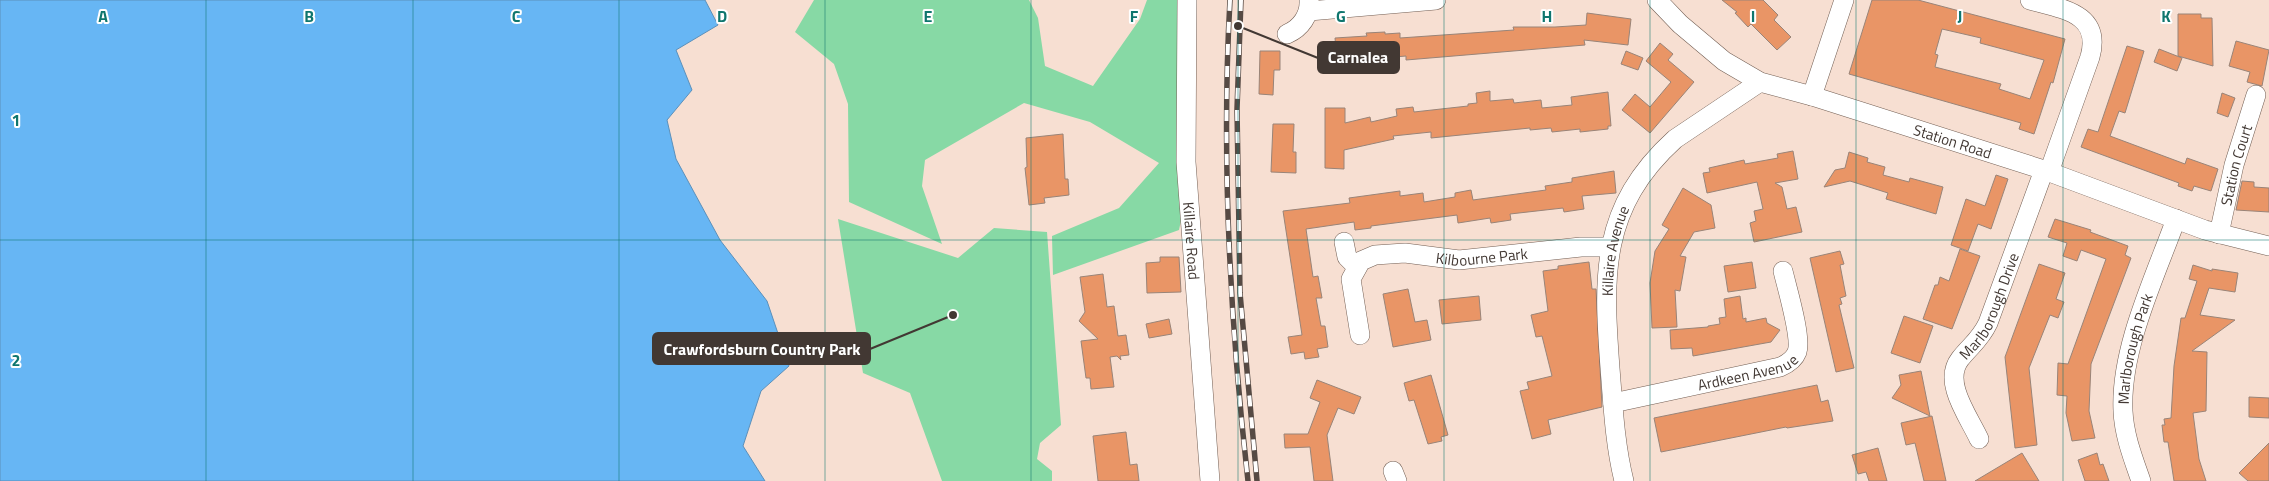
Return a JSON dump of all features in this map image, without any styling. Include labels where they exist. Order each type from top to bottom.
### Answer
[{"type":"street","name":"Killaire Road","points":[[1188,0],[1186,162],[1210,481]]},
{"type":"street","points":[[1287,34],[1301,24],[1309,6],[1436,0]]},
{"type":"street","name":"Station Road","points":[[1657,0],[1680,24],[1724,61],[1760,82],[1812,96],[2046,171],[2219,234],[2269,246]]},
{"type":"street","points":[[1812,96],[1844,0]]},
{"type":"street","name":"Marlborough Drive","points":[[1979,439],[1956,390],[1954,371],[1961,358],[1981,338],[1988,322],[2090,56],[2092,38],[2086,23],[2075,13],[2030,0]]},
{"type":"street","name":"Killaire Avenue","points":[[1624,481],[1613,403],[1607,318],[1606,285],[1610,247],[1626,202],[1652,162],[1676,139],[1760,82]]},
{"type":"street","name":"Station Court","points":[[2219,234],[2234,166],[2256,95]]},
{"type":"street","name":"Marlborough Park","points":[[2141,481],[2125,430],[2123,412],[2124,378],[2131,346],[2176,219]]},
{"type":"street","points":[[1344,242],[1347,257],[1356,266],[1350,279],[1360,335]]},
{"type":"street","name":"Kilbourne Park","points":[[1356,266],[1368,257],[1383,254],[1405,253],[1459,260],[1581,247],[1610,247]]},
{"type":"street","name":"Ardkeen Avenue","points":[[1613,403],[1780,367],[1790,361],[1796,352],[1798,340],[1783,271]]},
{"type":"green space","points":[[814,0],[1029,0],[1038,18],[1045,66],[1093,86],[1140,19],[1147,0],[1177,0],[1185,201],[1179,230],[1053,275],[1052,236],[1119,208],[1159,163],[1090,122],[1024,103],[925,160],[922,186],[942,244],[849,202],[848,104],[834,64],[795,32]]},
{"type":"green space","points":[[838,219],[958,258],[994,228],[1047,232],[1061,425],[1040,443],[1037,459],[1052,471],[1052,481],[942,481],[910,393],[863,373]]},
{"type":"water","points":[[0,0],[705,0],[718,25],[676,50],[692,90],[667,120],[676,159],[720,240],[767,301],[789,366],[761,391],[743,446],[765,481],[0,481]]},
{"type":"building","points":[[1722,0],[1763,0],[1778,15],[1774,20],[1791,37],[1777,50],[1751,24],[1748,27],[1735,13],[1737,12]]},
{"type":"building","points":[[1872,0],[1918,0],[2065,39],[2053,83],[2051,82],[2034,134],[2019,129],[2021,123],[1849,74]],"holes":[[[1942,29],[1981,38],[1980,43],[2044,60],[2030,99],[1999,89],[2001,84],[1935,67],[1938,55],[1935,54]]]},
{"type":"building","points":[[1587,13],[1631,19],[1628,45],[1584,40],[1585,45],[1406,60],[1406,56],[1337,62],[1335,38],[1367,36],[1366,33],[1385,32],[1385,34],[1400,33],[1400,38],[1514,30],[1513,27],[1586,25]]},
{"type":"building","points":[[2178,14],[2201,14],[2201,18],[2212,18],[2213,66],[2178,56]]},
{"type":"building","points":[[2236,41],[2269,50],[2262,86],[2247,82],[2250,72],[2229,66]]},
{"type":"building","points":[[1660,43],[1673,54],[1668,60],[1694,82],[1650,133],[1622,110],[1635,94],[1650,107],[1671,82],[1646,61]]},
{"type":"building","points":[[2127,46],[2144,51],[2125,113],[2119,111],[2110,136],[2185,164],[2187,158],[2218,169],[2211,191],[2194,186],[2192,191],[2178,186],[2179,183],[2081,147],[2088,129],[2098,132]]},
{"type":"building","points":[[2159,49],[2182,58],[2177,71],[2154,62]]},
{"type":"building","points":[[1260,51],[1280,51],[1280,70],[1274,70],[1273,95],[1259,94]]},
{"type":"building","points":[[1626,51],[1643,58],[1638,70],[1621,64]]},
{"type":"building","points":[[1490,91],[1490,101],[1513,99],[1514,103],[1541,100],[1542,108],[1572,105],[1571,97],[1608,92],[1611,126],[1608,126],[1608,129],[1580,132],[1580,129],[1552,132],[1551,128],[1530,130],[1530,128],[1431,138],[1431,132],[1393,136],[1394,139],[1344,150],[1344,169],[1325,168],[1325,108],[1345,108],[1345,123],[1370,117],[1371,122],[1397,116],[1396,109],[1413,107],[1414,112],[1468,106],[1468,104],[1477,103],[1476,93]]},
{"type":"building","points":[[2222,93],[2235,98],[2228,117],[2217,113]]},
{"type":"building","points":[[1273,124],[1294,124],[1293,152],[1296,152],[1296,173],[1271,172]]},
{"type":"building","points":[[1063,134],[1065,179],[1068,179],[1069,195],[1044,198],[1045,203],[1029,205],[1025,168],[1027,167],[1026,138]]},
{"type":"building","points":[[1793,151],[1798,179],[1775,183],[1782,187],[1787,209],[1796,207],[1802,232],[1754,242],[1750,223],[1756,221],[1754,211],[1763,209],[1757,182],[1707,193],[1703,173],[1710,172],[1709,168],[1744,160],[1745,164],[1778,158],[1777,154]]},
{"type":"building","points":[[1849,152],[1868,158],[1867,162],[1885,167],[1883,175],[1909,182],[1910,178],[1943,187],[1936,214],[1886,199],[1888,193],[1850,181],[1824,187],[1835,170],[1845,168]]},
{"type":"building","points":[[1614,171],[1616,193],[1582,196],[1584,209],[1564,212],[1563,208],[1510,214],[1511,220],[1491,223],[1490,218],[1458,223],[1457,215],[1371,226],[1371,228],[1355,230],[1354,222],[1306,229],[1313,277],[1318,276],[1322,298],[1316,298],[1321,326],[1325,326],[1328,347],[1317,349],[1319,357],[1305,359],[1304,352],[1291,354],[1288,337],[1302,335],[1283,211],[1350,203],[1349,198],[1400,191],[1400,196],[1423,193],[1424,202],[1455,197],[1455,193],[1471,190],[1473,200],[1546,190],[1545,186],[1572,182],[1572,178]]},
{"type":"building","points":[[1996,175],[2008,179],[1991,229],[1978,224],[1968,251],[1951,245],[1966,199],[1985,206]]},
{"type":"building","points":[[2242,181],[2254,182],[2254,187],[2269,188],[2269,212],[2236,210]]},
{"type":"building","points":[[1683,188],[1711,205],[1715,228],[1694,232],[1680,256],[1686,257],[1680,291],[1675,290],[1677,327],[1652,328],[1650,283],[1655,251],[1669,229],[1662,225]]},
{"type":"building","points":[[2055,219],[2091,230],[2090,232],[2128,246],[2125,255],[2131,258],[2091,364],[2089,411],[2095,438],[2072,441],[2066,413],[2067,396],[2057,395],[2058,363],[2068,364],[2106,259],[2081,250],[2077,261],[2063,256],[2067,243],[2048,237]]},
{"type":"building","points":[[1960,249],[1980,256],[1952,329],[1923,319],[1935,285],[1938,285],[1940,277],[1949,281]]},
{"type":"building","points":[[1840,251],[1844,264],[1840,265],[1846,296],[1840,298],[1842,304],[1839,305],[1854,368],[1836,372],[1810,258]]},
{"type":"building","points":[[1160,257],[1179,257],[1181,292],[1147,293],[1146,263],[1160,262]]},
{"type":"building","points":[[1589,262],[1592,289],[1596,289],[1602,407],[1548,420],[1551,434],[1532,439],[1520,391],[1529,389],[1527,382],[1552,376],[1542,336],[1536,337],[1531,315],[1548,311],[1543,271],[1558,269],[1558,266]]},
{"type":"building","points":[[1752,262],[1756,288],[1728,292],[1724,266]]},
{"type":"building","points":[[2039,264],[2065,273],[2056,299],[2064,302],[2058,318],[2050,315],[2029,368],[2037,445],[2015,448],[2005,357]]},
{"type":"building","points":[[2193,265],[2212,271],[2212,269],[2238,273],[2235,292],[2209,288],[2200,315],[2235,320],[2192,351],[2207,352],[2206,411],[2193,413],[2199,459],[2206,481],[2174,481],[2168,442],[2164,442],[2162,425],[2165,425],[2164,419],[2171,418],[2174,366],[2181,318],[2185,318],[2197,281],[2189,279]]},
{"type":"building","points":[[1103,274],[1107,307],[1114,306],[1118,336],[1126,335],[1129,355],[1120,356],[1121,360],[1117,356],[1110,357],[1114,387],[1091,389],[1090,378],[1086,378],[1081,341],[1098,339],[1079,321],[1085,312],[1080,277]]},
{"type":"building","points":[[1408,289],[1415,322],[1427,320],[1431,340],[1393,347],[1383,294]]},
{"type":"building","points":[[1479,296],[1481,320],[1442,324],[1439,300]]},
{"type":"building","points":[[1740,296],[1743,319],[1746,318],[1746,322],[1766,318],[1767,323],[1780,330],[1771,342],[1693,356],[1692,348],[1671,349],[1670,330],[1708,327],[1720,324],[1719,318],[1726,317],[1724,299]]},
{"type":"building","points":[[1904,316],[1933,326],[1920,363],[1891,353]]},
{"type":"building","points":[[1169,319],[1172,334],[1149,338],[1146,324]]},
{"type":"building","points":[[1921,371],[1930,416],[1892,398],[1901,385],[1899,375]]},
{"type":"building","points":[[1431,375],[1448,435],[1441,437],[1442,441],[1428,444],[1414,400],[1409,401],[1404,383]]},
{"type":"building","points":[[1317,380],[1361,397],[1354,414],[1338,408],[1327,435],[1333,481],[1314,481],[1310,447],[1285,448],[1284,434],[1308,434],[1320,402],[1310,398]]},
{"type":"building","points":[[1817,385],[1821,402],[1828,400],[1833,421],[1786,427],[1661,452],[1654,418]]},
{"type":"building","points":[[2249,397],[2269,398],[2269,418],[2249,417]]},
{"type":"building","points":[[1932,416],[1946,481],[1924,481],[1915,443],[1906,445],[1901,423]]},
{"type":"building","points":[[1126,432],[1130,465],[1137,464],[1139,481],[1098,481],[1093,436]]},
{"type":"building","points":[[2269,443],[2269,481],[2248,481],[2239,473]]},
{"type":"building","points":[[1878,448],[1887,481],[1869,481],[1866,472],[1858,474],[1852,455]]},
{"type":"building","points":[[2022,453],[2039,481],[1975,481]]},
{"type":"building","points":[[2097,453],[2100,465],[2103,464],[2109,481],[2085,481],[2078,460]]},
{"type":"railway","points":[[1230,0],[1226,120],[1229,241],[1236,361],[1248,481]]},
{"type":"railway","points":[[1241,0],[1237,109],[1240,293],[1257,481]]},
{"type":"place","name":"Carnalea","points":[[1238,26]]},
{"type":"place","name":"Crawfordsburn Country Park","points":[[953,315]]}]
